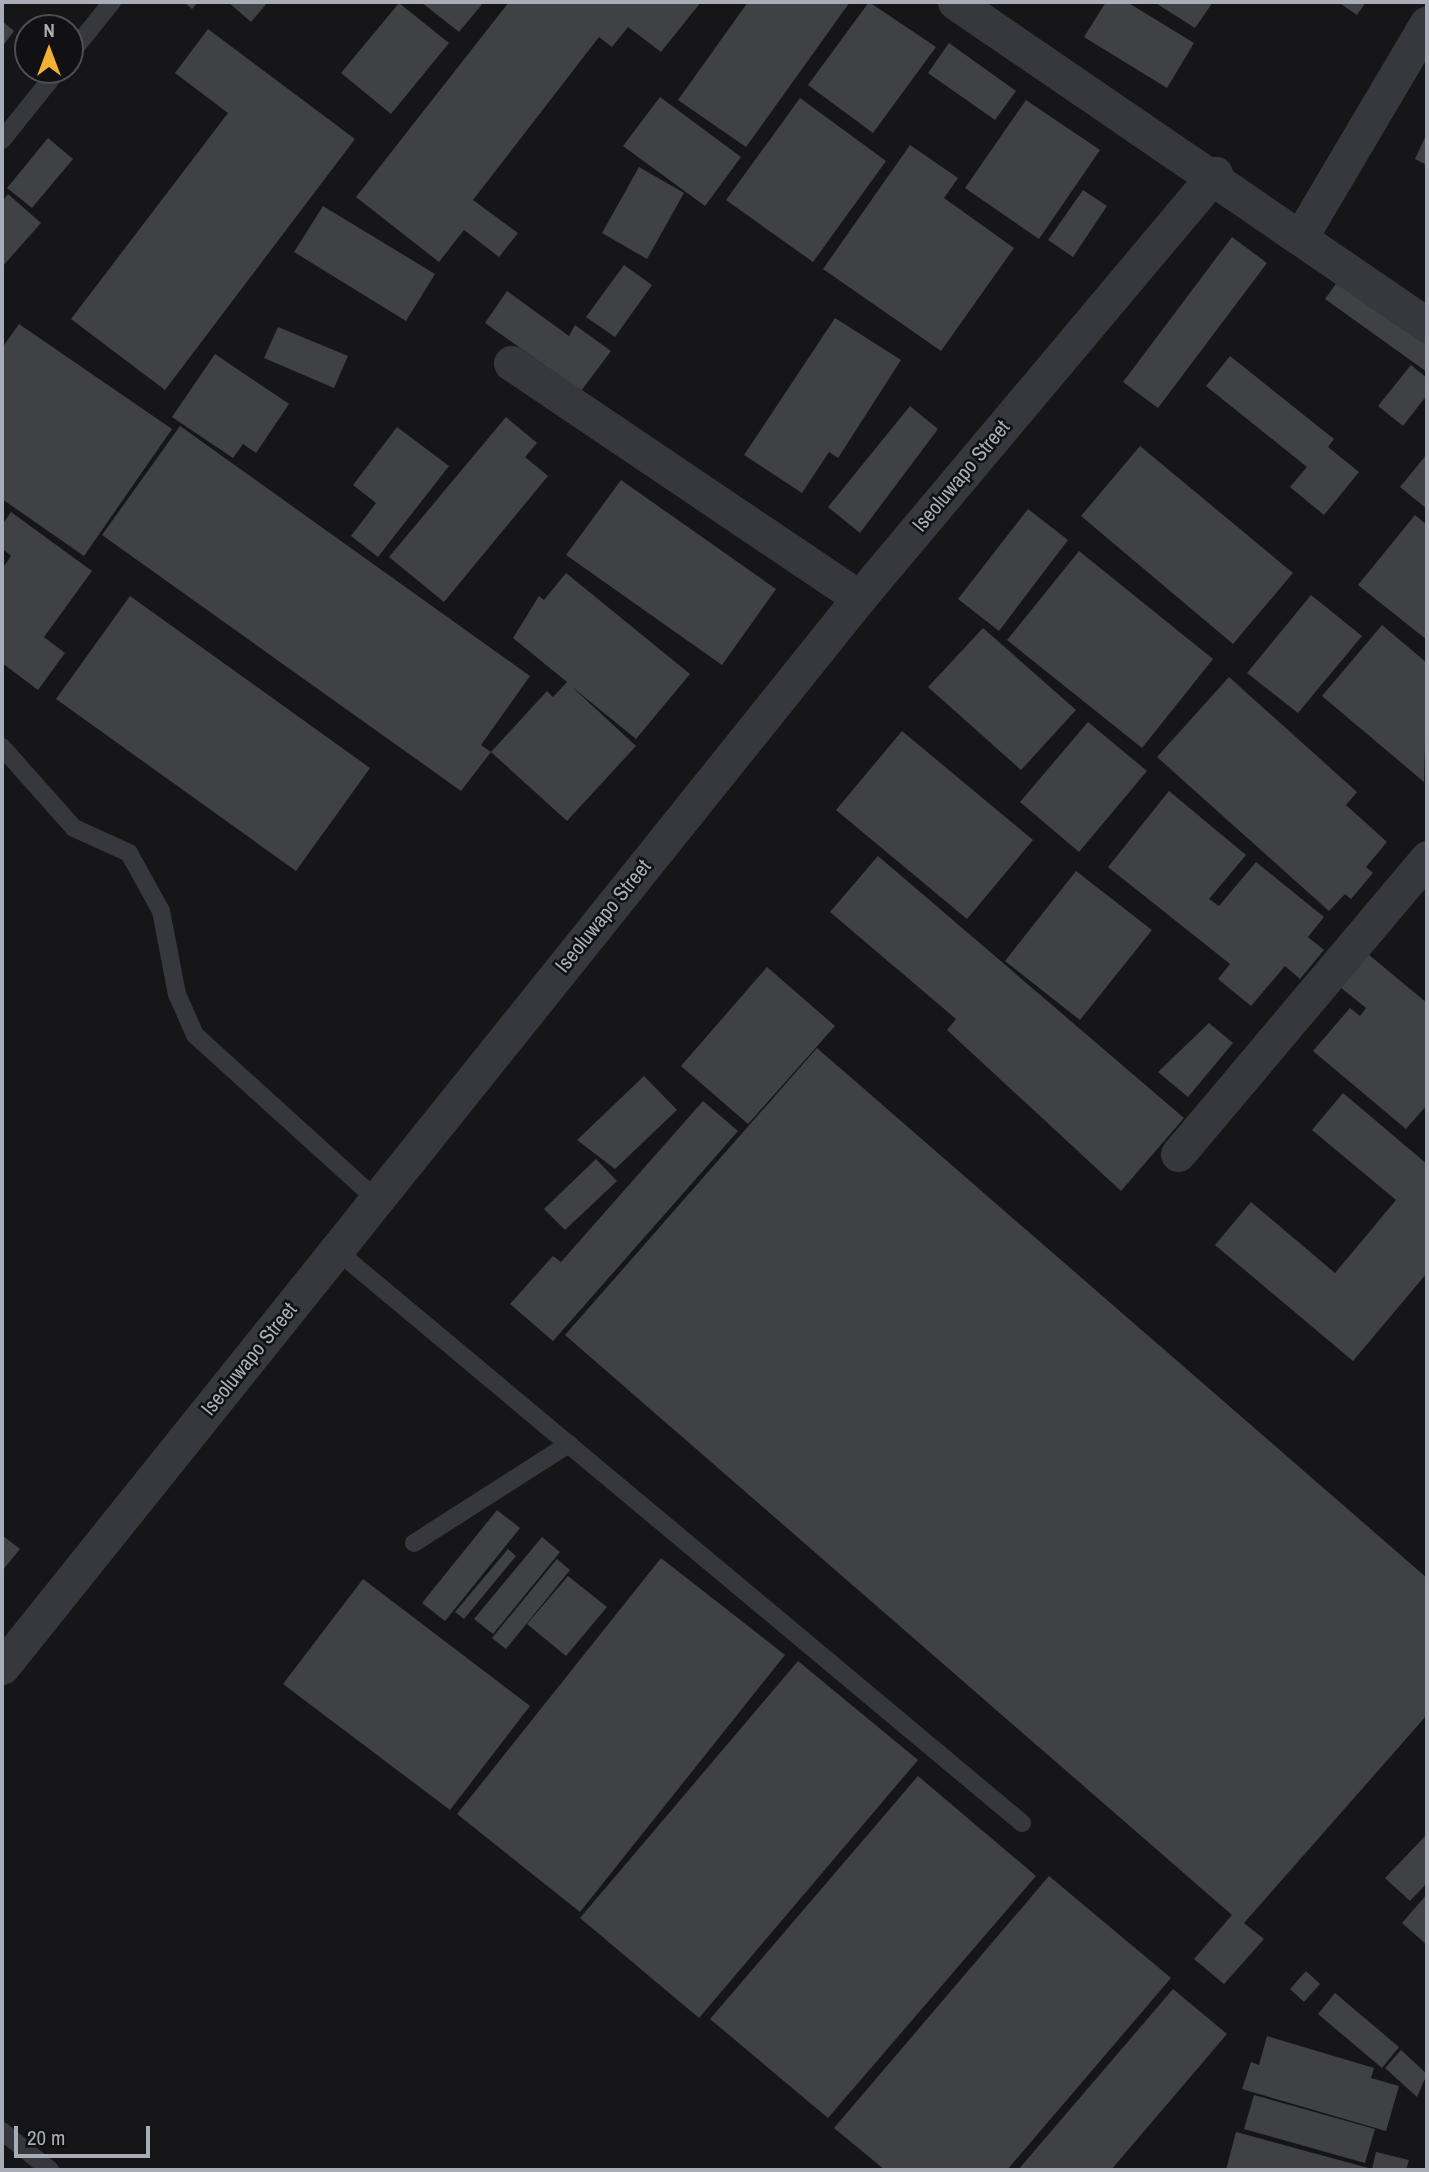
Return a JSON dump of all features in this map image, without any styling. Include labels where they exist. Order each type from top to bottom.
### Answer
[{"type":"street","points":[[955,2],[1215,174],[1427,324]]},
{"type":"street","points":[[1301,236],[1427,23]]},
{"type":"street","name":"Iseoluwapo Street","points":[[2,1667],[859,598],[1215,174]]},
{"type":"street","points":[[511,363],[859,598]]},
{"type":"street","points":[[1178,1154],[1427,858]]},
{"type":"lane","points":[[84,37],[112,2]]},
{"type":"lane","points":[[2,140],[47,84]]},
{"type":"lane","points":[[6,755],[74,828],[129,853],[161,911],[177,994],[195,1035],[376,1199]]},
{"type":"lane","points":[[336,1250],[1022,1823]]},
{"type":"lane","points":[[414,1543],[569,1444]]},
{"type":"lane","points":[[2,2130],[50,2170]]},
{"type":"building","points":[[184,2],[198,2],[192,9]]},
{"type":"building","points":[[228,2],[268,2],[251,22]]},
{"type":"building","points":[[421,2],[484,2],[459,32]]},
{"type":"building","points":[[509,2],[701,2],[661,52],[628,27],[612,47],[599,37],[473,200],[518,233],[499,257],[464,230],[439,262],[356,197]]},
{"type":"building","points":[[748,2],[850,2],[746,147],[678,100]]},
{"type":"building","points":[[869,2],[936,47],[873,133],[808,85]]},
{"type":"building","points":[[1106,2],[1127,2],[1194,43],[1167,88],[1084,37]]},
{"type":"building","points":[[1154,2],[1213,2],[1195,28]]},
{"type":"building","points":[[1338,2],[1366,2],[1357,15]]},
{"type":"building","points":[[399,3],[449,43],[391,114],[341,73]]},
{"type":"building","points":[[2,21],[14,31],[2,47]]},
{"type":"building","points":[[208,29],[355,139],[165,390],[71,319],[228,113],[175,73]]},
{"type":"building","points":[[949,43],[1016,91],[995,120],[928,73]]},
{"type":"building","points":[[660,97],[741,157],[705,206],[623,146]]},
{"type":"building","points":[[800,98],[886,161],[813,262],[726,200]]},
{"type":"building","points":[[1026,100],[1100,150],[1039,239],[965,188]]},
{"type":"building","points":[[1427,133],[1427,165],[1415,159]]},
{"type":"building","points":[[48,138],[73,159],[32,208],[7,188]]},
{"type":"building","points":[[910,145],[958,178],[944,198],[1014,248],[941,351],[823,269]]},
{"type":"building","points":[[639,167],[684,193],[647,259],[602,233]]},
{"type":"building","points":[[1083,190],[1107,206],[1073,257],[1048,240]]},
{"type":"building","points":[[8,194],[41,223],[2,267],[2,201]]},
{"type":"building","points":[[323,206],[435,274],[406,321],[294,252]]},
{"type":"building","points":[[1232,237],[1267,263],[1158,408],[1123,382]]},
{"type":"building","points":[[624,265],[652,285],[615,337],[586,317]]},
{"type":"building","points":[[1346,270],[1427,329],[1427,372],[1325,299]]},
{"type":"building","points":[[507,291],[569,336],[575,325],[611,351],[581,391],[485,323]]},
{"type":"building","points":[[835,318],[901,360],[838,458],[829,452],[802,493],[744,455]]},
{"type":"building","points":[[19,324],[172,429],[84,556],[2,499],[2,348]]},
{"type":"building","points":[[278,327],[348,356],[334,388],[264,358]]},
{"type":"building","points":[[215,354],[289,404],[256,453],[243,444],[233,458],[172,417]]},
{"type":"building","points":[[1230,356],[1334,439],[1328,447],[1359,472],[1324,515],[1290,487],[1307,467],[1206,386]]},
{"type":"building","points":[[1411,365],[1427,378],[1427,395],[1403,426],[1378,406]]},
{"type":"building","points":[[910,406],[938,429],[860,533],[828,507]]},
{"type":"building","points":[[506,417],[537,443],[525,457],[548,476],[444,602],[389,557]]},
{"type":"building","points":[[180,426],[530,676],[481,745],[491,752],[461,791],[102,535]]},
{"type":"building","points":[[397,427],[449,466],[378,557],[351,536],[376,503],[353,485]]},
{"type":"building","points":[[1140,446],[1293,573],[1233,644],[1081,516]]},
{"type":"building","points":[[1427,454],[1427,509],[1400,487]]},
{"type":"building","points":[[621,480],[776,589],[722,665],[566,555]]},
{"type":"building","points":[[1028,509],[1068,540],[999,631],[958,599]]},
{"type":"building","points":[[11,512],[92,571],[44,637],[65,653],[38,690],[2,663],[2,569],[11,556],[2,548],[2,525]]},
{"type":"building","points":[[1415,515],[1427,525],[1427,640],[1358,585]]},
{"type":"building","points":[[1079,551],[1213,659],[1142,748],[1007,640]]},
{"type":"building","points":[[566,573],[690,674],[636,739],[571,686],[636,746],[567,821],[491,752],[547,691],[553,697],[567,682],[513,638],[539,596],[544,600]]},
{"type":"building","points":[[1311,595],[1362,636],[1298,713],[1247,673]]},
{"type":"building","points":[[130,596],[370,768],[296,871],[56,699]]},
{"type":"building","points":[[1382,625],[1427,663],[1424,782],[1322,696]]},
{"type":"building","points":[[983,628],[1076,710],[1021,770],[928,687]]},
{"type":"building","points":[[1229,677],[1357,792],[1346,805],[1387,842],[1366,867],[1373,873],[1351,899],[1345,894],[1329,911],[1157,757]]},
{"type":"building","points":[[1088,722],[1147,771],[1079,852],[1020,802]]},
{"type":"building","points":[[902,731],[1033,840],[967,919],[836,810]]},
{"type":"building","points":[[1169,791],[1246,855],[1209,899],[1219,906],[1256,862],[1324,917],[1308,937],[1324,950],[1300,979],[1285,966],[1251,1006],[1218,979],[1230,964],[1108,867]]},
{"type":"building","points":[[878,856],[1184,1118],[1121,1191],[947,1030],[956,1019],[830,912]]},
{"type":"building","points":[[1076,871],[1152,930],[1080,1020],[1005,961]]},
{"type":"building","points":[[1368,954],[1427,1003],[1427,1105],[1406,1129],[1313,1051],[1350,1008],[1360,1016],[1366,1008],[1340,987]]},
{"type":"building","points":[[767,967],[835,1026],[748,1124],[681,1066]]},
{"type":"building","points":[[1209,1023],[1233,1043],[1188,1097],[1158,1072]]},
{"type":"building","points":[[817,1048],[1427,1578],[1427,1715],[1244,1923],[1264,1939],[1224,1984],[1194,1959],[1232,1915],[565,1335]]},
{"type":"building","points":[[644,1076],[677,1110],[615,1169],[577,1140]]},
{"type":"building","points":[[1343,1093],[1427,1164],[1427,1273],[1353,1361],[1215,1245],[1251,1202],[1335,1273],[1396,1200],[1312,1130]]},
{"type":"building","points":[[703,1101],[738,1131],[553,1341],[510,1304],[553,1256],[561,1262]]},
{"type":"building","points":[[596,1159],[617,1181],[565,1230],[544,1209]]},
{"type":"building","points":[[497,1510],[520,1528],[445,1621],[422,1603]]},
{"type":"building","points":[[2,1535],[20,1549],[2,1571]]},
{"type":"building","points":[[542,1537],[560,1552],[493,1634],[474,1619]]},
{"type":"building","points":[[508,1549],[516,1556],[464,1619],[455,1612]]},
{"type":"building","points":[[661,1558],[785,1655],[580,1912],[457,1814]]},
{"type":"building","points":[[557,1559],[570,1570],[506,1649],[492,1638]]},
{"type":"building","points":[[568,1576],[607,1607],[566,1656],[527,1624]]},
{"type":"building","points":[[363,1579],[530,1706],[450,1810],[283,1684]]},
{"type":"building","points":[[798,1661],[918,1760],[699,2018],[580,1918]]},
{"type":"building","points":[[918,1776],[1036,1876],[828,2118],[710,2019]]},
{"type":"building","points":[[1427,1834],[1427,1883],[1410,1901],[1385,1878]]},
{"type":"building","points":[[1049,1876],[1171,1978],[1007,2170],[885,2170],[834,2128]]},
{"type":"building","points":[[1427,1894],[1427,1945],[1402,1923]]},
{"type":"building","points":[[1306,1971],[1320,1984],[1304,2002],[1290,1989]]},
{"type":"building","points":[[1173,1989],[1227,2034],[1111,2170],[1018,2170]]},
{"type":"building","points":[[1335,1993],[1399,2047],[1382,2068],[1318,2014]]},
{"type":"building","points":[[1267,2036],[1374,2068],[1371,2078],[1399,2086],[1386,2131],[1242,2089],[1251,2062],[1259,2065]]},
{"type":"building","points":[[1401,2050],[1427,2074],[1417,2097],[1385,2068]]},
{"type":"building","points":[[1254,2095],[1375,2129],[1365,2163],[1244,2129]]},
{"type":"building","points":[[1236,2132],[1372,2169],[1376,2152],[1409,2160],[1406,2170],[1226,2170]]}]
